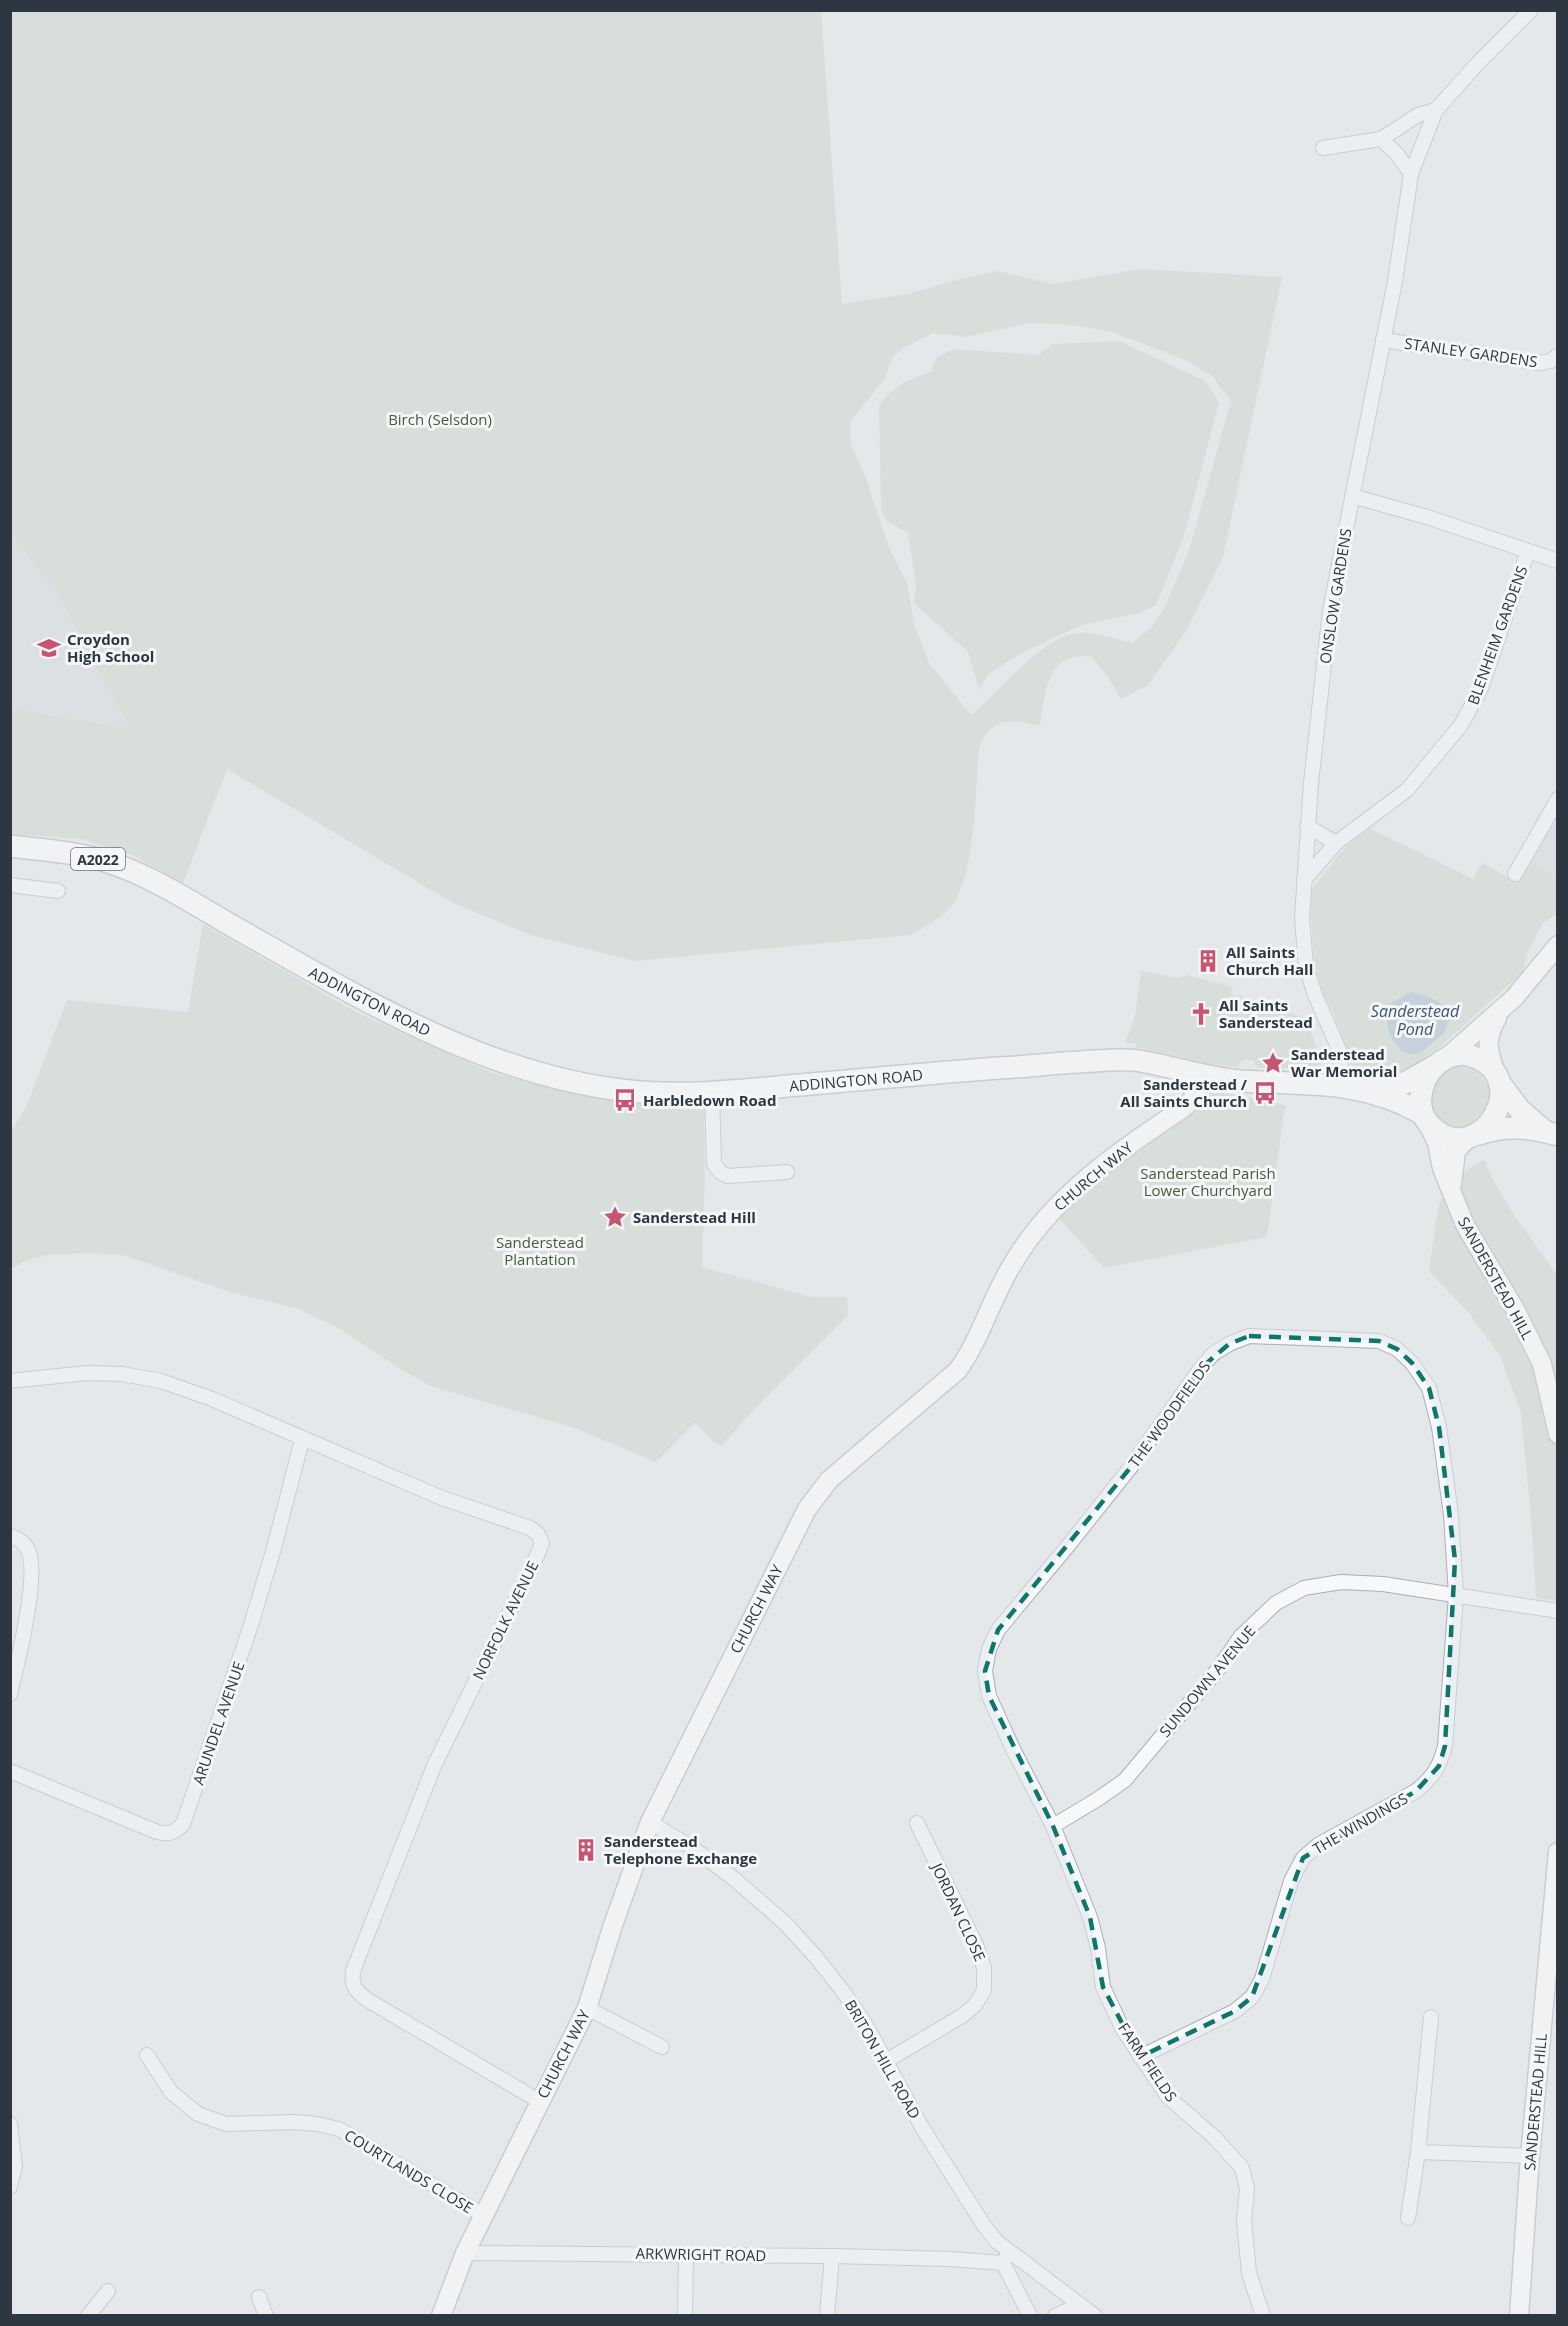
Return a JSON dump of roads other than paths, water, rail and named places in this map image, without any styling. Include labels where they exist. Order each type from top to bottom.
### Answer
[{"type":"main road","name":"ADDINGTON ROAD","points":[[10,846],[75,854],[109,862],[138,874],[360,999],[419,1028],[495,1060],[578,1082],[626,1091],[664,1094],[712,1092],[1077,1062],[1136,1060],[1201,1076],[1242,1081],[1316,1082],[1347,1087]]},
{"type":"main road","points":[[1463,1054],[1471,1056],[1491,1067],[1519,1109],[1551,1133],[1511,1127],[1498,1128],[1473,1136],[1448,1136],[1434,1129],[1424,1118],[1420,1094],[1426,1078],[1442,1061],[1463,1054]]},
{"type":"main road","name":"A2022","points":[[1347,1087],[1392,1087],[1405,1083],[1442,1061]]},
{"type":"main road","points":[[1473,1136],[1492,1120],[1497,1110],[1502,1097],[1497,1078]]},
{"type":"main road","name":"A2022","points":[[1347,1087],[1392,1098],[1424,1118]]},
{"type":"street","points":[[1323,148],[1381,139],[1418,115],[1436,110],[1478,63],[1531,10]]},
{"type":"street","name":"ONSLOW GARDENS","points":[[1347,1087],[1341,1069],[1340,1052],[1315,995],[1306,967],[1302,918],[1307,826],[1330,610],[1395,282],[1411,174],[1436,110]]},
{"type":"street","points":[[1381,139],[1397,154],[1411,174]]},
{"type":"street","name":"STANLEY GARDENS","points":[[1383,340],[1540,363],[1551,361],[1557,355]]},
{"type":"street","points":[[1352,496],[1427,517],[1557,561]]},
{"type":"street","name":"BLENHEIM GARDENS","points":[[1304,880],[1336,843],[1407,790],[1461,725],[1481,688],[1528,550]]},
{"type":"street","points":[[1515,874],[1557,799]]},
{"type":"street","points":[[1307,826],[1336,843]]},
{"type":"street","points":[[10,885],[58,891]]},
{"type":"street","points":[[1442,1061],[1514,998],[1557,945]]},
{"type":"street","points":[[1497,1078],[1488,1050],[1488,1038],[1490,1029],[1500,1011]]},
{"type":"street","name":"CHURCH WAY","points":[[465,2253],[587,2007],[634,1863],[650,1822],[807,1509],[829,1480],[958,1370],[972,1350],[1012,1263],[1050,1213],[1101,1165],[1192,1100],[1201,1076]]},
{"type":"street","points":[[712,1092],[714,1164],[720,1172],[728,1176],[787,1172]]},
{"type":"street","name":"SANDERSTEAD HILL","points":[[1424,1118],[1437,1143],[1442,1168],[1465,1225],[1516,1311],[1542,1364],[1557,1434]]},
{"type":"street","name":"SANDERSTEAD HILL","points":[[1451,1192],[1456,1151],[1473,1136]]},
{"type":"street","name":"THE WOODFIELDS","points":[[1053,1826],[1014,1751],[989,1696],[985,1671],[989,1649],[998,1630],[1130,1468],[1200,1368],[1214,1354],[1229,1344],[1249,1336],[1379,1341],[1397,1349],[1412,1364],[1429,1388],[1439,1426],[1451,1515],[1455,1595]]},
{"type":"street","name":"NORFOLK AVENUE","points":[[10,1381],[87,1373],[122,1374],[162,1381],[212,1399],[302,1440],[442,1498],[530,1528],[538,1534],[542,1543],[434,1766],[399,1850],[353,1971],[352,1982],[354,1988],[366,1999],[539,2102]]},
{"type":"street","name":"ARUNDEL AVENUE","points":[[10,1771],[157,1832],[166,1834],[176,1832],[183,1824],[251,1625],[302,1440]]},
{"type":"street","points":[[10,1536],[20,1539],[30,1552],[31,1578],[10,1694]]},
{"type":"street","name":"SUNDOWN AVENUE","points":[[1053,1826],[1125,1780],[1219,1668],[1241,1636],[1276,1603],[1304,1588],[1341,1582],[1383,1584],[1557,1611]]},
{"type":"street","name":"THE WINDINGS","points":[[1140,2057],[1236,2011],[1252,1998],[1262,1979],[1291,1881],[1303,1858],[1318,1845],[1416,1791],[1430,1780],[1439,1766],[1445,1746],[1455,1595]]},
{"type":"street","name":"BRITON HILL ROAD","points":[[650,1822],[694,1849],[733,1878],[785,1923],[843,1990],[866,2025],[923,2129],[982,2224],[1007,2257],[1089,2311]]},
{"type":"street","name":"JORDAN CLOSE","points":[[886,2061],[962,2016],[975,2005],[984,1990],[984,1968],[976,1945],[917,1823]]},
{"type":"street","name":"FARM FIELDS","points":[[1053,1826],[1090,1917],[1098,1948],[1103,1988],[1122,2028],[1168,2097],[1214,2137],[1242,2168],[1247,2189],[1244,2221],[1249,2273],[1263,2316]]},
{"type":"street","name":"SANDERSTEAD HILL","points":[[1519,2316],[1530,2157],[1557,1852]]},
{"type":"street","points":[[587,2007],[662,2047]]},
{"type":"street","points":[[1408,2218],[1418,2152],[1431,2017]]},
{"type":"street","name":"COURTLANDS CLOSE","points":[[147,2055],[171,2092],[198,2114],[226,2124],[294,2122],[339,2129],[483,2215]]},
{"type":"street","points":[[10,2124],[15,2166],[10,2187]]},
{"type":"street","points":[[1418,2152],[1530,2157]]},
{"type":"street","points":[[441,2316],[465,2253]]},
{"type":"street","name":"ARKWRIGHT ROAD","points":[[465,2253],[950,2259],[1007,2257]]},
{"type":"street","points":[[686,2254],[686,2316]]},
{"type":"street","points":[[827,2316],[832,2256]]},
{"type":"street","points":[[1007,2257],[1030,2316]]},
{"type":"street","points":[[88,2316],[108,2291]]},
{"type":"street","points":[[259,2297],[266,2316]]},
{"type":"street","points":[[1055,2316],[1072,2308],[1089,2311]]},
{"type":"water","name":"Sanderstead Pond","points":[[1410,992],[1433,999],[1452,1014],[1444,1033],[1419,1054],[1406,1053],[1399,1048],[1391,1037],[1387,1023],[1390,1004]]},
{"type":"place","name":"Croydon High School","points":[[49,648]]},
{"type":"place","name":"All Saints Church Hall","points":[[1208,961]]},
{"type":"place","name":"All Saints Sanderstead","points":[[1201,1014]]},
{"type":"place","name":"Sanderstead War Memorial","points":[[1273,1063]]},
{"type":"place","name":"Sanderstead / All Saints Church","points":[[1265,1093]]},
{"type":"place","name":"Harbledown Road","points":[[625,1100]]},
{"type":"place","name":"Sanderstead Hill","points":[[615,1217]]},
{"type":"place","name":"Sanderstead Telephone Exchange","points":[[586,1850]]},
{"type":"park label","name":"Birch (Selsdon)","points":[[440,419]]},
{"type":"park label","name":"Sanderstead Parish Lower Churchyard","points":[[1208,1182]]},
{"type":"park label","name":"Sanderstead Plantation","points":[[540,1250]]}]
